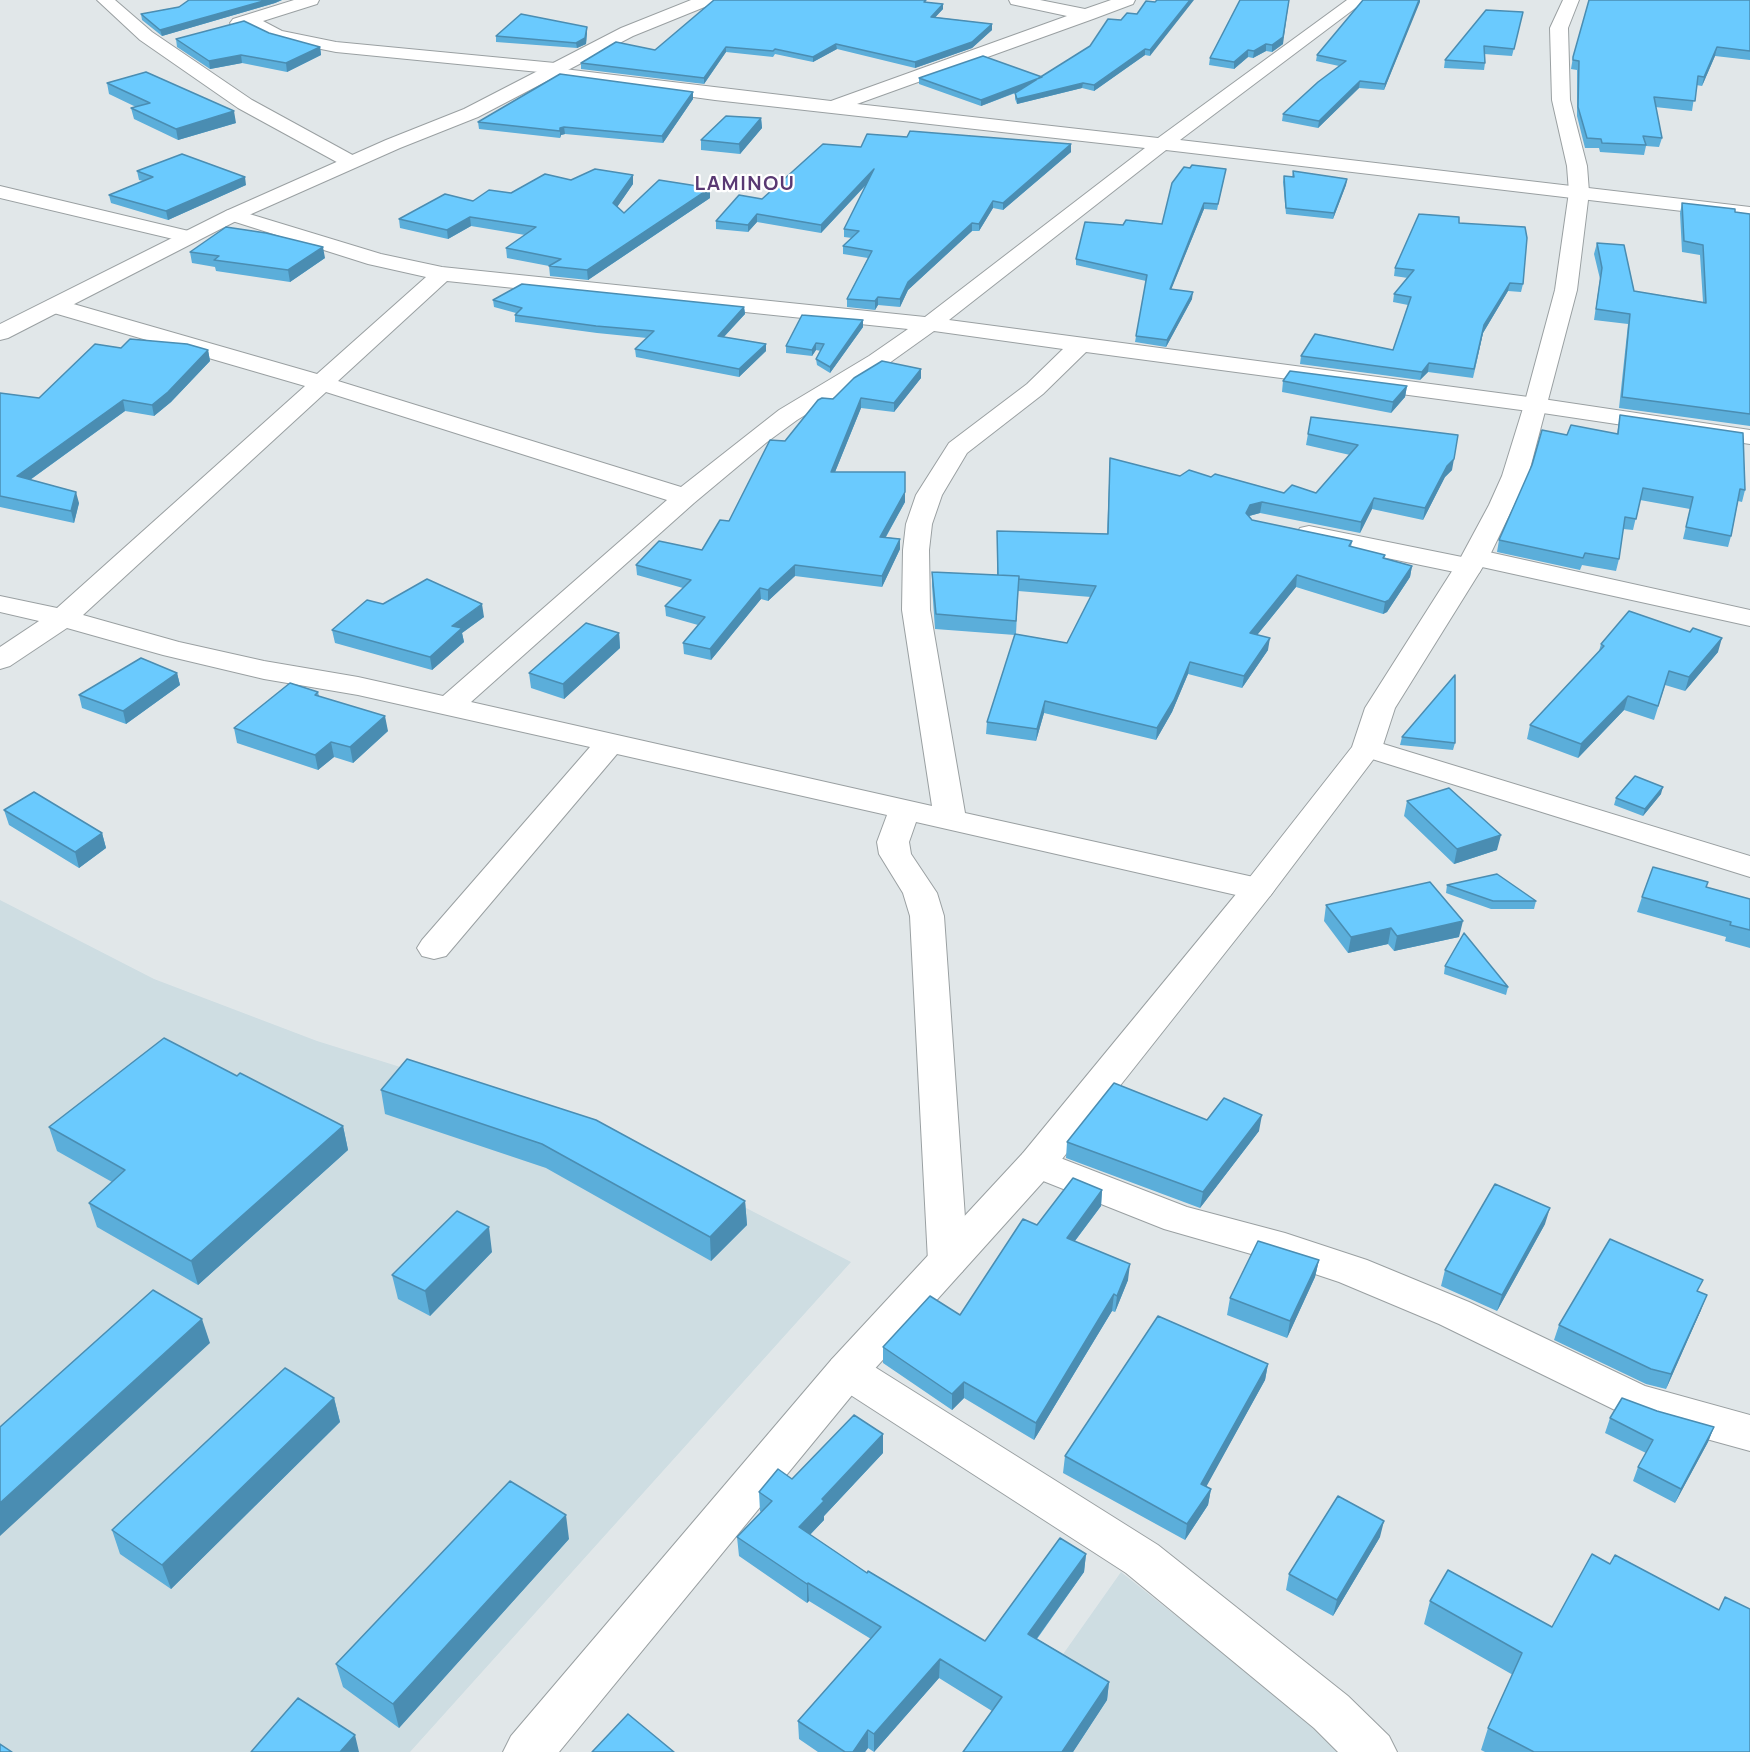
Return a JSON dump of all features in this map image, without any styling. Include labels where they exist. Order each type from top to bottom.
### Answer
[{"type":"street","points":[[105,0],[136,28],[244,104],[351,162]]},
{"type":"street","points":[[226,26],[311,0]]},
{"type":"street","points":[[0,333],[233,215],[351,162],[471,113],[627,32],[706,0]]},
{"type":"street","points":[[1017,0],[1087,15]]},
{"type":"street","points":[[833,107],[1127,0]]},
{"type":"street","points":[[448,707],[685,496],[788,415],[877,361],[930,324],[1162,145],[1358,0]]},
{"type":"street","points":[[528,1752],[848,1371],[1037,1164],[1258,889],[1367,748],[1380,708],[1472,562],[1515,476],[1536,405],[1566,290],[1579,192],[1577,166],[1561,100],[1559,28],[1571,0]]},
{"type":"street","points":[[249,20],[277,34],[336,47],[551,70],[716,94],[1750,213]]},
{"type":"street","points":[[159,44],[181,38]]},
{"type":"street","points":[[0,192],[190,237]]},
{"type":"street","points":[[233,215],[376,260],[442,274],[930,324],[1536,405],[1750,437]]},
{"type":"street","points":[[0,660],[63,618],[442,274]]},
{"type":"street","points":[[55,306],[321,383],[685,496]]},
{"type":"street","points":[[950,818],[916,610],[916,550],[919,524],[929,495],[958,448],[1035,388],[1080,345]]},
{"type":"street","points":[[1283,528],[1472,562],[1750,618]]},
{"type":"street","points":[[0,604],[63,618],[230,662],[358,686],[1258,889]]},
{"type":"street","points":[[434,948],[609,744]]},
{"type":"street","points":[[1367,748],[1750,867]]},
{"type":"street","points":[[905,809],[893,842],[895,854],[920,893],[927,916],[948,1261]]},
{"type":"street","points":[[1037,1164],[1178,1219],[1285,1248],[1353,1271],[1454,1314],[1652,1407],[1750,1433]]},
{"type":"street","points":[[848,1371],[1142,1559],[1331,1712],[1372,1752]]},
{"type":"shaded area","points":[[0,900],[154,979],[317,1041],[583,1124],[851,1262],[410,1752],[0,1752]]},
{"type":"shaded area","points":[[1121,1572],[1347,1752],[994,1752]]},
{"type":"building","points":[[189,0],[267,0],[160,30],[141,14],[179,7]]},
{"type":"building","points":[[714,0],[926,0],[924,2],[943,4],[931,17],[992,24],[972,42],[915,62],[836,44],[813,57],[775,49],[773,51],[726,47],[704,78],[581,63],[616,42],[655,50]]},
{"type":"building","points":[[1157,0],[1190,0],[1150,50],[1145,49],[1094,85],[1083,83],[1017,99],[1015,93],[1090,46],[1108,19],[1121,20],[1127,13],[1137,14],[1146,1],[1155,2]]},
{"type":"building","points":[[1240,0],[1289,0],[1283,37],[1272,45],[1266,44],[1254,51],[1248,50],[1234,62],[1210,58]]},
{"type":"building","points":[[1363,0],[1419,0],[1385,84],[1360,81],[1319,121],[1283,114],[1318,82],[1346,61],[1317,55]]},
{"type":"building","points":[[1589,0],[1750,0],[1750,51],[1717,47],[1704,77],[1698,76],[1695,101],[1654,97],[1662,138],[1643,136],[1646,145],[1602,143],[1601,139],[1587,138],[1578,107],[1579,61],[1573,60]]},
{"type":"building","points":[[1486,10],[1523,12],[1514,49],[1484,46],[1485,63],[1445,60]]},
{"type":"building","points":[[521,14],[587,27],[585,38],[576,43],[496,36]]},
{"type":"building","points":[[244,21],[269,33],[320,47],[286,63],[241,55],[209,61],[176,39]]},
{"type":"building","points":[[983,56],[1042,77],[981,100],[919,78]]},
{"type":"building","points":[[146,72],[234,111],[176,129],[131,108],[150,103],[107,83]]},
{"type":"building","points":[[560,74],[693,92],[662,136],[564,127],[560,128],[560,131],[478,122]]},
{"type":"building","points":[[726,116],[761,118],[739,144],[701,140]]},
{"type":"building","points":[[910,131],[1071,144],[1003,203],[993,201],[979,224],[972,223],[908,282],[900,299],[878,297],[875,301],[847,299],[872,251],[843,246],[859,231],[844,229],[874,169],[821,225],[757,214],[748,225],[716,221],[739,195],[762,199],[823,144],[861,147],[867,134],[907,137]]},
{"type":"building","points":[[182,154],[245,177],[166,211],[109,195],[153,177],[137,171]]},
{"type":"building","points":[[1192,165],[1226,169],[1218,204],[1204,203],[1170,289],[1193,292],[1167,340],[1136,336],[1147,275],[1076,259],[1085,222],[1123,225],[1126,220],[1162,224],[1172,183],[1184,167],[1190,168]]},
{"type":"building","points":[[595,169],[633,175],[613,203],[624,213],[659,180],[710,188],[587,270],[549,266],[561,259],[506,248],[536,227],[470,217],[447,230],[399,219],[445,194],[473,201],[489,190],[511,193],[545,174],[571,180]]},
{"type":"building","points":[[1293,171],[1347,179],[1334,213],[1286,208],[1284,176],[1294,177]]},
{"type":"building","points":[[1682,203],[1735,209],[1735,212],[1750,214],[1750,414],[1622,397],[1630,314],[1596,309],[1602,268],[1597,243],[1624,245],[1634,291],[1706,303],[1703,245],[1684,241]]},
{"type":"building","points":[[1419,214],[1459,217],[1459,223],[1525,227],[1527,238],[1523,284],[1510,283],[1484,325],[1474,369],[1429,363],[1422,372],[1301,356],[1315,334],[1393,350],[1411,297],[1394,294],[1414,270],[1395,268]]},
{"type":"building","points":[[226,227],[266,233],[323,247],[288,270],[214,260],[219,256],[190,252]]},
{"type":"building","points":[[522,284],[744,307],[718,336],[766,344],[739,369],[635,349],[654,331],[515,315],[522,308],[493,300]]},
{"type":"building","points":[[802,315],[863,320],[830,367],[816,359],[824,344],[816,343],[812,350],[786,346]]},
{"type":"building","points":[[130,339],[187,344],[208,350],[168,392],[152,405],[123,400],[17,476],[76,492],[71,511],[0,496],[0,393],[39,398],[95,344],[121,348]]},
{"type":"building","points":[[882,361],[921,369],[894,403],[861,398],[831,472],[905,472],[905,492],[880,537],[900,539],[882,576],[795,565],[768,590],[760,588],[710,649],[683,643],[705,617],[665,606],[691,580],[636,565],[659,541],[702,550],[720,520],[729,521],[770,440],[785,441],[818,400],[833,399],[854,378]]},
{"type":"building","points":[[1290,371],[1407,386],[1393,402],[1283,381]]},
{"type":"building","points":[[1620,415],[1743,433],[1745,490],[1740,489],[1731,536],[1686,527],[1693,497],[1643,488],[1636,519],[1625,517],[1619,559],[1585,553],[1583,558],[1499,540],[1532,465],[1542,430],[1567,435],[1571,425],[1618,434]]},
{"type":"building","points":[[1311,417],[1458,435],[1454,459],[1447,466],[1425,508],[1374,498],[1361,522],[1262,502],[1250,505],[1246,513],[1252,520],[1352,541],[1349,546],[1385,555],[1383,558],[1412,566],[1389,600],[1385,602],[1297,575],[1250,633],[1270,638],[1244,676],[1190,662],[1174,700],[1157,728],[1045,701],[1037,729],[987,722],[1015,634],[1067,643],[1096,586],[998,575],[997,531],[1108,534],[1110,458],[1180,476],[1189,470],[1211,477],[1215,474],[1284,493],[1292,485],[1316,493],[1358,445],[1308,434]]},
{"type":"building","points":[[932,572],[1019,576],[1016,621],[936,614]]},
{"type":"building","points":[[427,579],[482,604],[452,626],[462,628],[430,657],[332,630],[367,600],[383,604]]},
{"type":"building","points":[[1629,611],[1690,632],[1693,628],[1722,638],[1689,677],[1669,671],[1658,706],[1628,696],[1581,744],[1530,725],[1604,646],[1601,644]]},
{"type":"building","points":[[586,623],[619,633],[563,684],[529,673]]},
{"type":"building","points":[[141,658],[177,673],[123,711],[79,695]]},
{"type":"building","points":[[1455,675],[1455,743],[1402,737]]},
{"type":"building","points":[[290,683],[318,692],[315,695],[385,716],[350,747],[331,742],[315,755],[234,728]]},
{"type":"building","points":[[1635,776],[1663,787],[1645,809],[1616,798]]},
{"type":"building","points":[[1449,788],[1501,835],[1457,849],[1407,801]]},
{"type":"building","points":[[34,792],[102,833],[75,852],[4,810]]},
{"type":"building","points":[[1653,867],[1708,882],[1706,887],[1750,899],[1750,930],[1730,925],[1731,922],[1642,897]]},
{"type":"building","points":[[1497,874],[1536,901],[1493,901],[1447,885]]},
{"type":"building","points":[[1430,882],[1463,921],[1397,936],[1391,928],[1351,937],[1326,905]]},
{"type":"building","points":[[1464,933],[1508,987],[1445,966]]},
{"type":"building","points":[[164,1038],[237,1076],[240,1073],[343,1126],[191,1261],[89,1203],[125,1170],[49,1127]]},
{"type":"building","points":[[407,1059],[596,1120],[745,1201],[710,1237],[542,1144],[381,1090]]},
{"type":"building","points":[[1114,1083],[1207,1120],[1224,1098],[1262,1115],[1203,1192],[1067,1142]]},
{"type":"building","points":[[1073,1178],[1102,1190],[1067,1238],[1130,1264],[1117,1296],[1114,1294],[1036,1423],[964,1382],[952,1394],[883,1347],[930,1296],[960,1315],[1023,1219],[1037,1225]]},
{"type":"building","points":[[1495,1184],[1550,1208],[1502,1295],[1445,1270]]},
{"type":"building","points":[[457,1211],[489,1227],[425,1291],[392,1275]]},
{"type":"building","points":[[1610,1239],[1703,1280],[1697,1291],[1707,1295],[1671,1374],[1651,1369],[1559,1325]]},
{"type":"building","points":[[1258,1241],[1319,1260],[1290,1321],[1230,1298]]},
{"type":"building","points":[[153,1290],[202,1319],[0,1503],[0,1427]]},
{"type":"building","points":[[1158,1316],[1268,1364],[1201,1484],[1211,1489],[1187,1524],[1065,1456]]},
{"type":"building","points":[[285,1368],[334,1398],[162,1565],[112,1530]]},
{"type":"building","points":[[1622,1398],[1657,1411],[1714,1427],[1681,1489],[1638,1467],[1653,1440],[1610,1418]]},
{"type":"building","points":[[854,1415],[883,1434],[799,1527],[867,1573],[868,1571],[985,1641],[1060,1538],[1086,1554],[1028,1634],[1109,1682],[1062,1752],[963,1752],[1002,1697],[940,1659],[874,1734],[868,1730],[853,1752],[845,1752],[798,1721],[881,1627],[807,1584],[737,1537],[772,1501],[759,1492],[778,1469],[792,1479]]},
{"type":"building","points":[[510,1481],[566,1515],[393,1704],[336,1664]]},
{"type":"building","points":[[1338,1496],[1384,1521],[1337,1600],[1289,1574]]},
{"type":"building","points":[[1592,1554],[1610,1564],[1615,1555],[1719,1610],[1725,1597],[1750,1609],[1750,1752],[1534,1752],[1488,1728],[1522,1653],[1430,1601],[1448,1570],[1552,1627]]},
{"type":"building","points":[[298,1698],[355,1735],[340,1752],[251,1752]]},
{"type":"building","points":[[628,1714],[674,1752],[592,1752]]},
{"type":"building","points":[[0,1744],[12,1752],[0,1752]]},
{"type":"district","name":"LAMINOU","points":[[745,184]]}]
